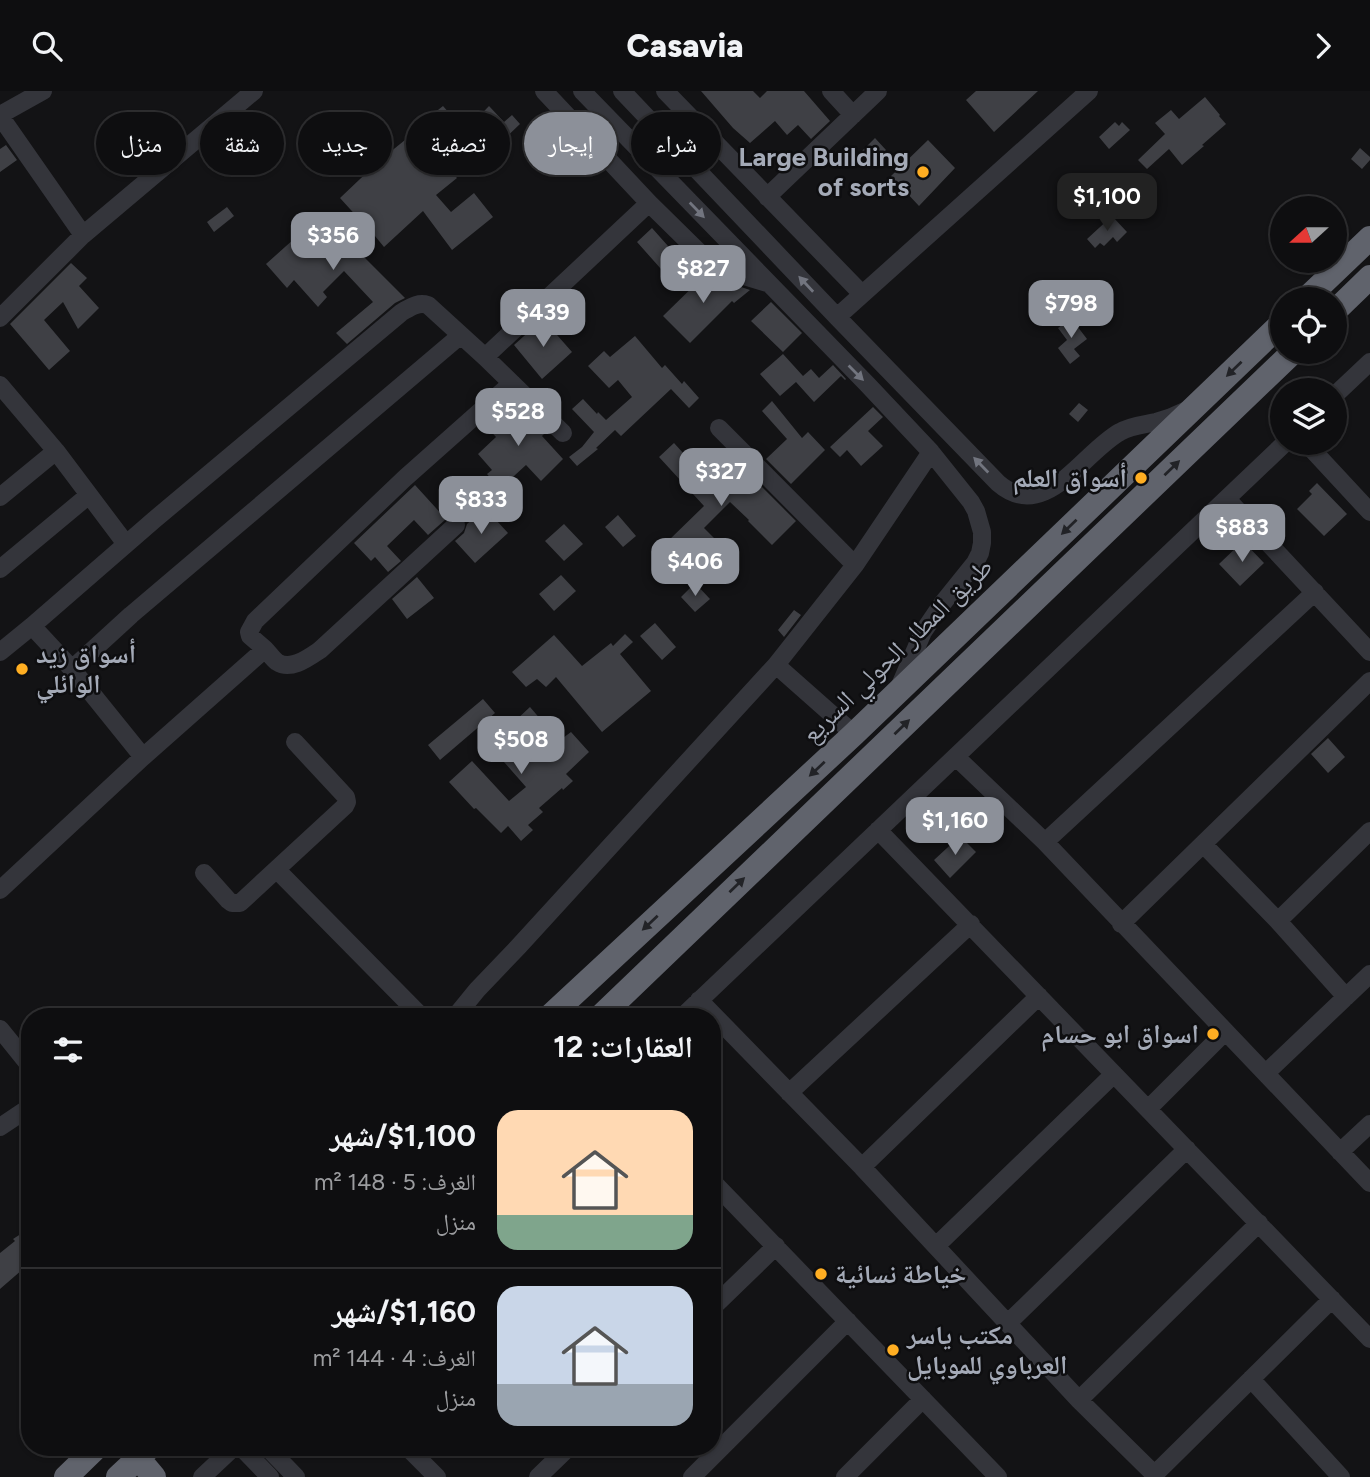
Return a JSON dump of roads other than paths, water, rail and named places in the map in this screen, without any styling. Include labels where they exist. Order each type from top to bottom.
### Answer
[{"type":"highway","points":[[1319,287],[1370,238]]},
{"type":"highway","points":[[1347,299],[1370,277]]},
{"type":"highway","name":"طريق المطار الحولي السريع","points":[[559,1008],[854,734],[1270,335]]},
{"type":"highway","points":[[609,1008],[1280,364]]},
{"type":"highway","points":[[66,1477],[88,1456]]},
{"type":"highway","points":[[118,1477],[147,1461]]},
{"type":"street","points":[[43,91],[0,116],[83,236]]},
{"type":"street","points":[[0,318],[83,236],[254,91]]},
{"type":"street","points":[[544,91],[649,203],[708,261],[737,274],[768,283]]},
{"type":"street","points":[[582,91],[631,142]]},
{"type":"street","points":[[622,91],[642,112]]},
{"type":"street","points":[[666,91],[862,294]]},
{"type":"street","points":[[831,91],[853,114]]},
{"type":"street","points":[[767,197],[878,91]]},
{"type":"street","points":[[837,317],[1089,91]]},
{"type":"street","points":[[663,175],[931,452],[976,511],[982,532],[980,553],[923,632],[905,676],[887,701]]},
{"type":"street","points":[[674,175],[674,186]]},
{"type":"street","points":[[702,175],[998,483],[1011,492],[1034,495],[1049,490],[1116,433],[1135,425],[1173,417],[1204,398]]},
{"type":"street","points":[[485,357],[649,203]]},
{"type":"street","points":[[0,652],[412,306],[421,303],[428,305],[563,433]]},
{"type":"street","points":[[72,669],[131,614],[461,335]]},
{"type":"street","points":[[1347,384],[1370,362]]},
{"type":"street","points":[[456,525],[308,658],[288,665],[279,663],[250,636],[249,632],[255,621],[405,478],[512,383]]},
{"type":"street","points":[[0,385],[56,451],[126,544]]},
{"type":"street","points":[[719,428],[855,565]]},
{"type":"street","points":[[0,497],[56,451]]},
{"type":"street","points":[[462,1008],[776,665],[855,565],[931,452]]},
{"type":"street","points":[[691,1008],[1273,455]]},
{"type":"street","points":[[1317,455],[1370,512]]},
{"type":"street","points":[[0,569],[89,495]]},
{"type":"street","points":[[1227,499],[1370,652]]},
{"type":"street","points":[[1045,842],[1315,592]]},
{"type":"street","points":[[32,626],[72,669],[144,757]]},
{"type":"street","points":[[0,890],[265,649]]},
{"type":"street","points":[[776,665],[854,734]]},
{"type":"street","points":[[1121,924],[1370,681]]},
{"type":"street","points":[[204,873],[228,900],[236,904],[244,900],[341,811],[347,802],[346,797],[295,742]]},
{"type":"street","points":[[957,757],[1045,842],[1370,1183]]},
{"type":"street","points":[[878,830],[1369,1335]]},
{"type":"street","points":[[1278,921],[1370,831]]},
{"type":"street","points":[[1204,845],[1278,921],[1346,997]]},
{"type":"street","points":[[276,870],[413,1008]]},
{"type":"street","points":[[789,1093],[971,925]]},
{"type":"street","points":[[1266,1073],[1370,974]]},
{"type":"street","points":[[862,1167],[1039,996]]},
{"type":"street","points":[[699,1000],[707,1008]]},
{"type":"street","points":[[721,1023],[862,1167],[1153,1476],[1332,1299]]},
{"type":"street","points":[[0,1028],[21,1055]]},
{"type":"street","points":[[1148,1109],[1225,1032]]},
{"type":"street","points":[[936,1246],[1114,1074]]},
{"type":"street","points":[[0,1127],[21,1113]]},
{"type":"street","points":[[1340,1152],[1370,1124]]},
{"type":"street","points":[[1008,1323],[1187,1149]]},
{"type":"street","points":[[721,1190],[997,1477]]},
{"type":"street","points":[[1079,1400],[1259,1223]]},
{"type":"street","points":[[721,1299],[776,1246]]},
{"type":"street","points":[[721,1448],[848,1321]]},
{"type":"street","points":[[1251,1379],[1341,1477]]},
{"type":"street","points":[[845,1477],[923,1399]]},
{"type":"street","points":[[202,1477],[224,1456]]},
{"type":"street","points":[[250,1456],[270,1477]]},
{"type":"street","points":[[276,1456],[296,1477]]},
{"type":"street","points":[[419,1456],[437,1477]]},
{"type":"street","points":[[538,1477],[560,1456]]},
{"type":"street","points":[[692,1477],[713,1456]]},
{"type":"place","name":"Large Building of sorts","points":[[923,172]]},
{"type":"place","name":"أسواق العلم","points":[[1141,478]]},
{"type":"place","name":"أسواق زيد الوائلي","points":[[22,669]]},
{"type":"place","name":"اسواق ابو حسام","points":[[1213,1034]]},
{"type":"place","name":"خياطة نسائية","points":[[821,1274]]},
{"type":"place","name":"مكتب ياسر العرباوي للموبايل","points":[[893,1350]]}]
